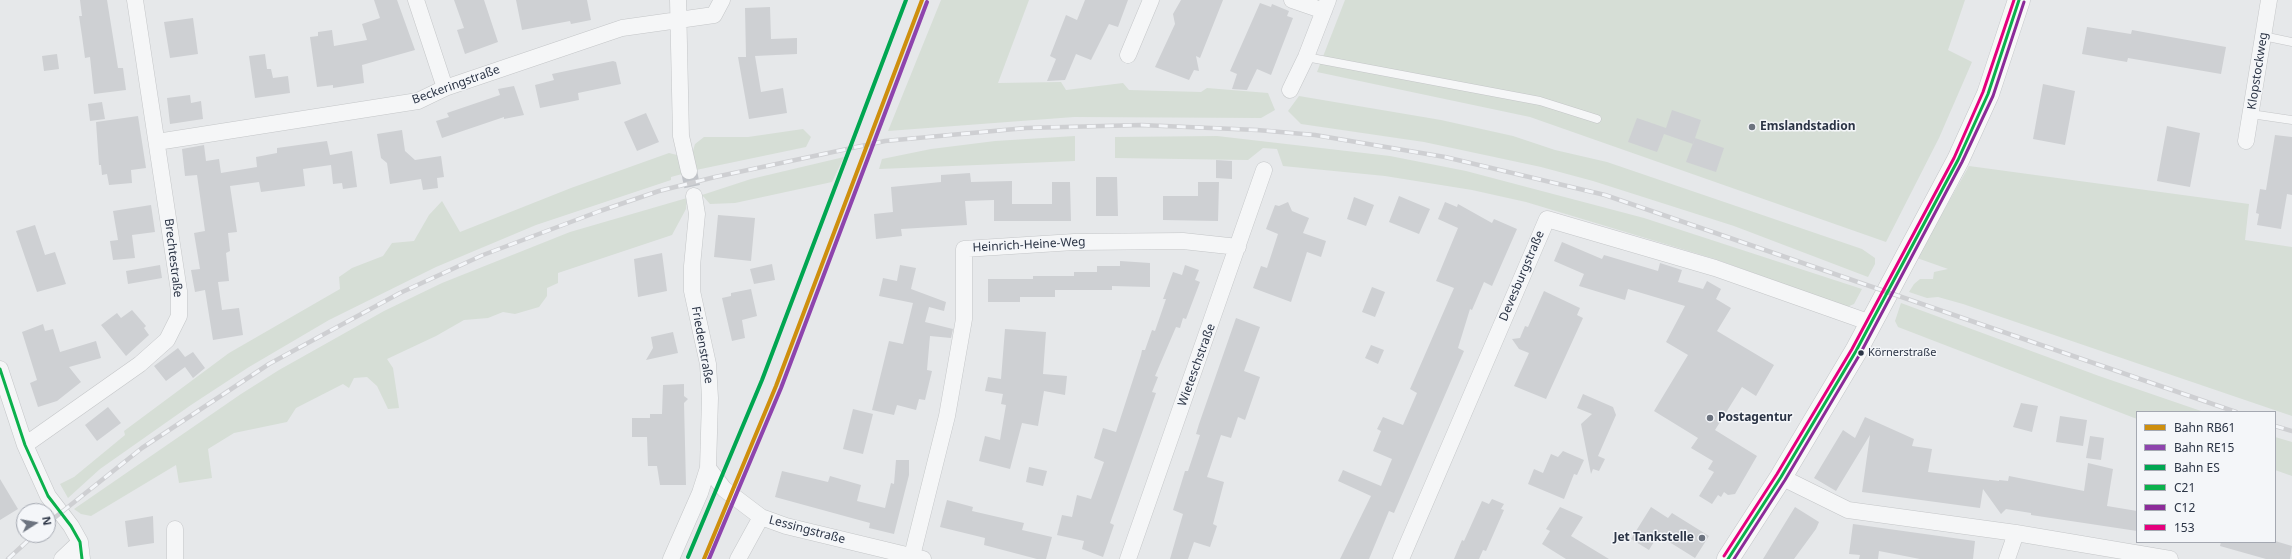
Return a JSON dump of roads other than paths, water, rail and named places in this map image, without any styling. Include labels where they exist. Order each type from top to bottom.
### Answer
[{"type":"main road","points":[[1728,559],[1781,477],[1871,323],[1958,160],[1988,94],[2019,0]]},
{"type":"street","name":"Brechtestraße","points":[[25,445],[140,364],[167,340],[179,316],[179,291],[135,0]]},
{"type":"street","points":[[416,0],[445,88]]},
{"type":"street","points":[[678,0],[682,136],[688,171]]},
{"type":"street","name":"Beckeringstraße","points":[[156,142],[418,101],[445,88],[622,28],[714,15],[722,0]]},
{"type":"street","points":[[1128,55],[1150,0]]},
{"type":"street","points":[[1290,90],[1306,57],[1326,6],[1292,0]]},
{"type":"street","name":"Klopstockweg","points":[[2246,141],[2269,0]]},
{"type":"street","name":"Wieteschstraße","points":[[1128,559],[1264,170]]},
{"type":"street","name":"Friedenstraße","points":[[671,559],[700,493],[708,468],[710,398],[708,364],[692,291],[692,266],[697,214],[694,196]]},
{"type":"street","name":"Devesburgstraße","points":[[1401,559],[1547,219],[1715,268],[1871,323]]},
{"type":"street","name":"Heinrich-Heine-Weg","points":[[918,558],[947,416],[963,326],[964,249],[1074,242],[1175,241],[1238,247]]},
{"type":"street","points":[[0,368],[25,445],[48,496],[71,526],[80,542],[82,559]]},
{"type":"street","name":"Lessingstraße","points":[[708,468],[724,489],[744,506],[761,517],[786,526],[918,558]]},
{"type":"street","points":[[1781,477],[1848,510],[2016,532],[2170,559]]},
{"type":"street","points":[[738,559],[761,517]]},
{"type":"street","points":[[175,529],[175,559]]},
{"type":"street","points":[[2007,559],[2016,532]]},
{"type":"street","points":[[62,559],[80,542]]},
{"type":"lane","points":[[2263,36],[2292,42]]},
{"type":"lane","points":[[1306,57],[1540,101],[1597,119]]},
{"type":"lane","points":[[2251,114],[2292,120]]},
{"type":"tunnel","points":[[689,171],[694,196]]},
{"type":"railway","points":[[56,517],[142,448],[269,364],[400,293],[483,255],[600,211],[659,191],[715,177],[885,141],[1026,128],[1141,125],[1257,130],[1315,135],[1445,157],[1605,195],[2233,411]]},
{"type":"railway","points":[[2276,426],[2292,431]]},
{"type":"railway","points":[[8,559],[25,543]]},
{"type":"rail line","name":"ES","points":[[688,557],[762,380],[906,0]]},
{"type":"rail line","name":"RB61","points":[[704,559],[776,386],[922,0]]},
{"type":"rail line","name":"RE15","points":[[709,559],[781,388],[927,2]]},
{"type":"place","name":"Emslandstadion","points":[[1752,127]]},
{"type":"place","name":"Körnerstraße","points":[[1861,353]]},
{"type":"place","name":"Postagentur","points":[[1710,418]]},
{"type":"place","name":"Jet Tankstelle","points":[[1702,538]]}]
